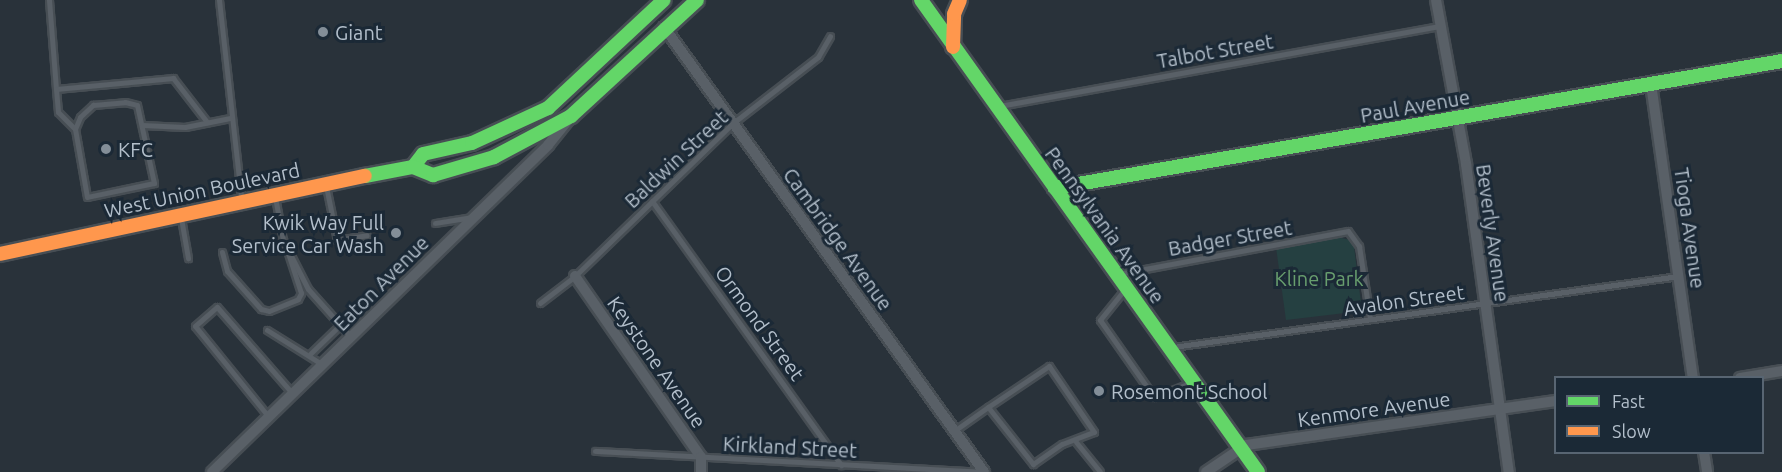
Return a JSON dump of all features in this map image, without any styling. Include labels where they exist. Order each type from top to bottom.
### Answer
[{"type":"street","name":"West Union Boulevard","points":[[413,167],[423,154],[472,143],[548,108],[585,77],[664,0]]},
{"type":"street","name":"West Union Boulevard","points":[[0,254],[180,213],[413,167],[433,176],[494,157],[571,116],[664,27],[697,0]]},
{"type":"street","name":"Pennsylvania Avenue","points":[[921,0],[1258,472]]},
{"type":"street","points":[[953,47],[954,14],[960,0]]},
{"type":"street","name":"Beverly Avenue","points":[[1436,0],[1457,118],[1502,409],[1509,472]]},
{"type":"street","name":"Cambridge Avenue","points":[[664,27],[984,472]]},
{"type":"street","name":"Paul Avenue","points":[[1055,188],[1782,61]]},
{"type":"street","name":"Tioga Avenue","points":[[1651,84],[1693,376]]},
{"type":"street","name":"Eaton Avenue","points":[[212,472],[548,145],[571,116]]},
{"type":"street","name":"Keystone Avenue","points":[[575,276],[701,458],[700,472]]},
{"type":"street","points":[[1752,376],[1782,371]]},
{"type":"street","name":"Kenmore Avenue","points":[[1206,472],[1241,447],[1554,401]]},
{"type":"street","points":[[1704,454],[1707,472]]},
{"type":"lane","points":[[49,0],[58,112],[75,129]]},
{"type":"lane","points":[[219,0],[230,118],[241,201]]},
{"type":"lane","name":"Talbot Street","points":[[995,106],[1440,26]]},
{"type":"lane","name":"Baldwin Street","points":[[540,303],[575,276],[733,123],[804,70],[818,57],[830,36]]},
{"type":"lane","points":[[56,89],[173,78],[207,122]]},
{"type":"lane","points":[[125,102],[137,105],[142,125],[154,183],[87,197],[75,129],[80,117],[93,105],[125,102]]},
{"type":"lane","points":[[142,125],[185,127],[230,118]]},
{"type":"lane","points":[[326,185],[337,240],[367,235]]},
{"type":"lane","points":[[274,194],[287,247],[308,289],[351,338]]},
{"type":"lane","name":"Ormond Street","points":[[652,201],[841,465]]},
{"type":"lane","points":[[180,213],[188,258]]},
{"type":"lane","points":[[435,223],[473,216]]},
{"type":"lane","name":"Badger Street","points":[[1117,274],[1348,231],[1359,246],[1370,320]]},
{"type":"lane","points":[[222,252],[227,271],[261,309],[269,311],[298,299],[301,293],[287,258],[287,247]]},
{"type":"lane","name":"Avalon Street","points":[[1169,347],[1679,276]]},
{"type":"lane","points":[[1126,288],[1100,320],[1154,397],[1194,382]]},
{"type":"lane","points":[[269,417],[195,326],[217,307],[293,394]]},
{"type":"lane","points":[[310,354],[340,325]]},
{"type":"lane","points":[[267,330],[310,354],[323,365]]},
{"type":"lane","points":[[954,431],[988,407],[1048,366],[1095,432],[1076,442],[1062,444],[1033,464],[988,407]]},
{"type":"lane","points":[[1076,442],[1100,472]]},
{"type":"lane","name":"Kirkland Street","points":[[595,451],[984,472]]},
{"type":"green space","name":"Kline Park","points":[[1337,237],[1350,240],[1354,247],[1362,311],[1286,320],[1276,247]]},
{"type":"traffic: fast","points":[[413,167],[423,154],[472,143],[548,108],[664,0]]},
{"type":"traffic: fast","points":[[365,176],[413,167],[433,175],[494,157],[571,116],[697,0]]},
{"type":"traffic: fast","points":[[921,0],[1258,472]]},
{"type":"traffic: fast","points":[[1055,188],[1782,61]]},
{"type":"traffic: slow","points":[[953,47],[954,14],[960,0]]},
{"type":"traffic: slow","points":[[0,254],[365,176]]},
{"type":"place","name":"Giant","points":[[323,32]]},
{"type":"place","name":"KFC","points":[[106,149]]},
{"type":"place","name":"Kwik Way Full Service Car Wash","points":[[396,233]]},
{"type":"place","name":"Rosemont School","points":[[1099,391]]}]
